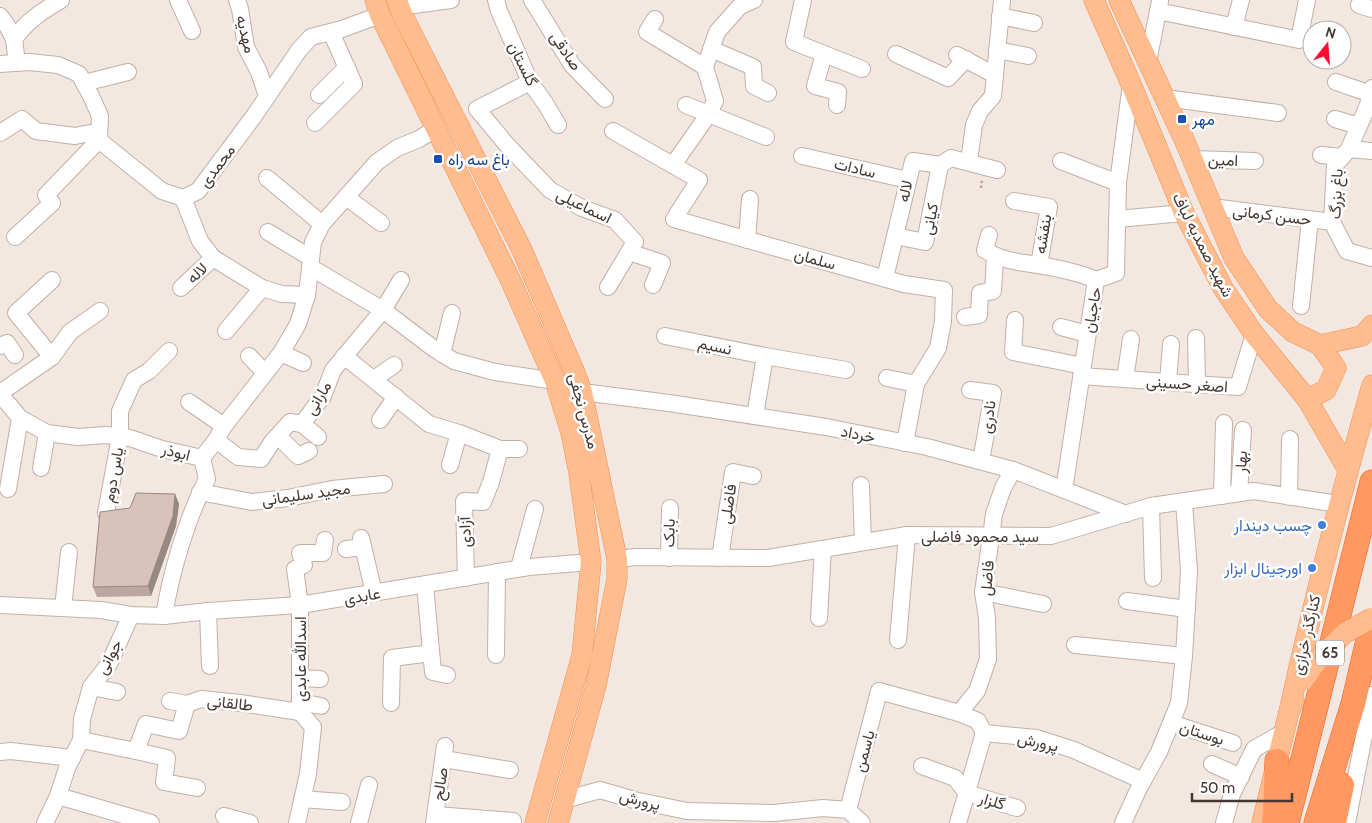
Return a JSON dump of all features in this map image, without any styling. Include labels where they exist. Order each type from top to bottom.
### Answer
[{"type":"highway","name":"65","points":[[1287,823],[1372,482]]},
{"type":"highway","name":"65","points":[[1316,823],[1353,704],[1370,634]]},
{"type":"highway","points":[[1334,823],[1370,634]]},
{"type":"highway","points":[[1274,823],[1277,761]]},
{"type":"main road","name":"شهید صمدیه لباف","points":[[1094,0],[1184,213],[1222,288],[1254,334],[1307,399],[1348,470]]},
{"type":"main road","name":"شهید صمدیه لباف","points":[[1119,0],[1165,98],[1234,258],[1268,309],[1293,332],[1320,345]]},
{"type":"main road","name":"مدرس نجفی","points":[[398,3],[522,250],[582,392],[617,559],[617,579],[596,686],[558,823]]},
{"type":"main road","name":"مدرس نجفی","points":[[377,7],[475,211],[510,279],[555,381],[571,433],[579,473],[591,562],[582,655],[535,823]]},
{"type":"main road","points":[[1112,41],[1134,32]]},
{"type":"main road","points":[[475,211],[496,199]]},
{"type":"main road","points":[[1307,399],[1326,390],[1336,368],[1320,345],[1362,336],[1372,326]]},
{"type":"main road","name":"کنارگذر خرازی","points":[[1289,712],[1308,623],[1338,504],[1372,386]]},
{"type":"main road","points":[[1262,823],[1289,712],[1303,681],[1319,658],[1344,633],[1372,618]]},
{"type":"street","points":[[14,39],[24,25],[61,0]]},
{"type":"street","points":[[178,0],[192,32]]},
{"type":"street","name":"مهدیه","points":[[237,0],[246,48],[259,72],[267,96]]},
{"type":"street","points":[[398,3],[451,0]]},
{"type":"street","name":"گلستان","points":[[496,0],[530,82],[558,125]]},
{"type":"street","name":"صادقی","points":[[532,0],[572,64],[604,99]]},
{"type":"street","points":[[803,0],[794,42],[862,69]]},
{"type":"street","points":[[1234,27],[1240,0]]},
{"type":"street","points":[[1148,62],[1160,6],[1234,27],[1299,40],[1307,0]]},
{"type":"street","points":[[673,165],[716,101],[705,67],[717,32],[741,2]]},
{"type":"street","name":"محمدی","points":[[0,133],[22,119],[36,131],[74,136],[90,133],[162,191],[183,198],[198,191],[299,50],[312,37],[332,32],[377,7]]},
{"type":"street","points":[[969,162],[974,125],[980,111],[993,96],[1001,8],[1034,23]]},
{"type":"street","points":[[0,16],[14,39],[17,63]]},
{"type":"street","points":[[655,19],[647,32],[705,67]]},
{"type":"street","points":[[314,123],[354,84],[332,32]]},
{"type":"street","points":[[711,49],[754,67],[754,86],[768,93]]},
{"type":"street","points":[[997,50],[1028,56]]},
{"type":"street","points":[[824,54],[815,86],[838,92],[837,105]]},
{"type":"street","points":[[896,54],[948,78],[962,57],[995,74]]},
{"type":"street","points":[[0,64],[29,62],[58,65],[78,74],[100,116],[98,140],[46,194],[52,203],[15,237]]},
{"type":"street","points":[[319,95],[347,67]]},
{"type":"street","points":[[84,83],[128,72]]},
{"type":"street","name":"اسماعیلی","points":[[530,82],[477,109],[506,145],[550,190],[582,208],[615,220],[635,242],[629,252]]},
{"type":"street","points":[[1336,82],[1371,91]]},
{"type":"street","name":"حاجیان","points":[[1064,490],[1096,280],[1116,273],[1118,182],[1131,84]]},
{"type":"street","name":"باغ بزرگ","points":[[1371,91],[1368,105],[1359,126],[1345,153],[1335,165],[1332,222],[1347,251],[1372,258]]},
{"type":"street","points":[[1165,98],[1278,113]]},
{"type":"street","points":[[686,105],[766,137]]},
{"type":"street","points":[[1335,118],[1359,126]]},
{"type":"street","points":[[202,458],[282,353],[298,324],[307,295],[313,242],[322,224],[377,162],[397,148],[419,139],[435,129]]},
{"type":"street","name":"سلمان","points":[[613,131],[699,180],[674,219],[904,284],[944,290],[943,321],[938,348],[916,384],[906,443]]},
{"type":"street","points":[[1321,156],[1372,151]]},
{"type":"street","name":"سادات","points":[[802,156],[908,180]]},
{"type":"street","name":"لاله","points":[[885,278],[912,161],[940,165],[951,158],[997,170]]},
{"type":"street","name":"امین","points":[[1192,159],[1255,161]]},
{"type":"street","points":[[1061,161],[1118,182]]},
{"type":"street","name":"کیانی","points":[[895,236],[926,242],[940,165]]},
{"type":"street","points":[[267,178],[322,224]]},
{"type":"street","points":[[346,197],[382,223]]},
{"type":"street","points":[[183,198],[200,241],[213,258],[262,288],[282,294],[307,295]]},
{"type":"street","points":[[747,240],[750,199]]},
{"type":"street","name":"بنفشه","points":[[1014,201],[1049,207],[1038,265]]},
{"type":"street","name":"حسن کرمانی","points":[[1212,207],[1332,222]]},
{"type":"street","points":[[1117,219],[1184,213]]},
{"type":"street","points":[[1301,306],[1310,219]]},
{"type":"street","points":[[268,232],[310,263],[383,310],[454,361],[494,372],[555,381]]},
{"type":"street","points":[[989,235],[985,250],[995,256],[1011,262],[1038,265],[1084,275],[1096,280]]},
{"type":"street","points":[[608,287],[629,252],[662,263],[652,284]]},
{"type":"street","points":[[966,317],[979,315],[980,293],[993,291],[995,256]]},
{"type":"street","name":"لاله","points":[[181,288],[213,258]]},
{"type":"street","points":[[52,280],[16,313],[52,357]]},
{"type":"street","name":"مارانی","points":[[220,433],[238,457],[261,459],[290,422],[302,424],[323,396],[333,370],[383,310],[401,280]]},
{"type":"street","points":[[226,331],[262,288]]},
{"type":"street","points":[[0,394],[52,357],[70,332],[100,311]]},
{"type":"street","points":[[442,354],[452,313]]},
{"type":"street","name":"اصغر حسینی","points":[[1015,320],[1013,352],[1082,371],[1126,379],[1238,388],[1254,334]]},
{"type":"street","points":[[1061,327],[1087,334]]},
{"type":"street","name":"نسیم","points":[[664,336],[846,370]]},
{"type":"street","points":[[1196,338],[1197,384]]},
{"type":"street","points":[[1126,379],[1131,339]]},
{"type":"street","points":[[0,346],[8,343],[15,355]]},
{"type":"street","points":[[1168,382],[1171,344]]},
{"type":"street","name":"یاس دوم","points":[[106,513],[120,437],[120,412],[134,380],[149,371],[169,351]]},
{"type":"street","points":[[282,353],[303,363]]},
{"type":"street","points":[[249,356],[265,373]]},
{"type":"street","points":[[344,356],[429,424],[500,449],[518,449]]},
{"type":"street","points":[[755,416],[765,356]]},
{"type":"street","points":[[374,379],[394,365]]},
{"type":"street","points":[[887,378],[916,384]]},
{"type":"street","name":"نادری","points":[[970,390],[993,393],[981,461]]},
{"type":"street","name":"خرداد","points":[[582,392],[826,427],[906,443],[1013,470],[1126,514]]},
{"type":"street","name":"ابوذر","points":[[0,394],[20,418],[47,433],[78,437],[106,435],[130,438],[162,449],[202,458],[207,479],[200,492],[186,530],[168,591],[164,616]]},
{"type":"street","points":[[380,420],[396,397]]},
{"type":"street","points":[[189,402],[220,433]]},
{"type":"street","points":[[8,489],[20,418]]},
{"type":"street","points":[[1222,496],[1224,423]]},
{"type":"street","points":[[278,436],[298,456],[314,444],[302,424]]},
{"type":"street","name":"بهار","points":[[1239,494],[1243,430]]},
{"type":"street","points":[[42,468],[47,433]]},
{"type":"street","points":[[450,464],[459,433]]},
{"type":"street","points":[[1289,496],[1290,439]]},
{"type":"street","name":"آزادی","points":[[466,578],[464,501],[483,502],[491,482],[500,449]]},
{"type":"street","name":"فاضل","points":[[959,713],[977,691],[988,659],[987,618],[983,592],[994,514],[1003,488],[1013,470]]},
{"type":"street","name":"فاضلی","points":[[720,558],[733,472],[753,476]]},
{"type":"street","name":"مجید سلیمانی","points":[[200,492],[252,502],[288,498],[332,489],[384,484]]},
{"type":"street","points":[[861,485],[863,542]]},
{"type":"street","name":"سید محمود فاضلی","points":[[617,559],[768,558],[907,535],[1051,536],[1151,506],[1254,492],[1338,504]]},
{"type":"street","points":[[1124,823],[1143,781],[1159,752],[1179,703],[1189,571],[1184,502]]},
{"type":"street","points":[[1151,506],[1153,578]]},
{"type":"street","name":"بابک","points":[[669,558],[670,508]]},
{"type":"street","points":[[519,568],[535,509]]},
{"type":"street","points":[[898,640],[907,535]]},
{"type":"street","name":"اسدالله عابدی","points":[[300,707],[300,605],[295,569],[304,565],[300,553],[323,553],[325,540]]},
{"type":"street","points":[[346,549],[362,542],[374,594]]},
{"type":"street","points":[[819,618],[823,549]]},
{"type":"street","points":[[63,608],[69,552]]},
{"type":"street","name":"عابدی","points":[[131,615],[164,616],[300,605],[519,568],[591,562]]},
{"type":"street","points":[[496,655],[497,572]]},
{"type":"street","points":[[425,585],[432,672],[448,675]]},
{"type":"street","points":[[983,592],[1044,604]]},
{"type":"street","points":[[1127,601],[1187,609]]},
{"type":"street","points":[[0,605],[101,610],[131,615]]},
{"type":"street","points":[[208,611],[210,666]]},
{"type":"street","name":"جوانی","points":[[45,823],[58,796],[67,768],[81,740],[82,719],[92,687],[109,664],[131,615]]},
{"type":"street","points":[[1075,646],[1184,656]]},
{"type":"street","points":[[391,703],[392,658],[431,653]]},
{"type":"street","points":[[300,678],[320,679]]},
{"type":"street","points":[[92,687],[117,692]]},
{"type":"street","name":"یاسمن","points":[[848,810],[879,691],[959,713]]},
{"type":"street","points":[[1347,823],[1372,695]]},
{"type":"street","name":"طالقانی","points":[[136,751],[146,724],[179,731],[186,704],[201,699],[300,707]]},
{"type":"street","points":[[170,701],[186,704]]},
{"type":"street","points":[[300,707],[321,706]]},
{"type":"street","points":[[297,823],[308,774],[313,727],[300,707]]},
{"type":"street","points":[[958,823],[984,733],[978,721],[959,713]]},
{"type":"street","name":"بوستان","points":[[1171,723],[1233,743]]},
{"type":"street","points":[[1224,823],[1232,794],[1254,749],[1284,732]]},
{"type":"street","name":"پرورش","points":[[984,733],[1037,738],[1074,750],[1143,781]]},
{"type":"street","points":[[81,740],[166,758],[164,782],[197,788]]},
{"type":"street","points":[[0,752],[11,751],[72,758]]},
{"type":"street","name":"صالح","points":[[435,819],[444,753],[510,770]]},
{"type":"street","points":[[1212,764],[1240,777]]},
{"type":"street","points":[[922,766],[955,778],[967,793]]},
{"type":"street","points":[[359,823],[369,785]]},
{"type":"street","name":"پرورش","points":[[564,800],[600,790],[634,800],[687,811],[774,813],[822,808],[848,810]]},
{"type":"street","name":"گلزار","points":[[967,793],[1017,808]]},
{"type":"street","points":[[58,796],[151,823]]},
{"type":"street","points":[[302,799],[342,802]]},
{"type":"street","points":[[848,810],[862,823]]},
{"type":"street","points":[[224,816],[250,823]]},
{"type":"street","points":[[435,819],[513,822]]},
{"type":"building","points":[[136,493],[175,494],[173,516],[148,586],[93,587],[100,512],[130,508]]},
{"type":"place","name":"مهر","points":[[1182,119]]},
{"type":"place","name":"باغ سه راه","points":[[438,159]]},
{"type":"place","name":"چسب دیندار","points":[[1322,525]]},
{"type":"place","name":"اورجینال ابزار","points":[[1312,568]]}]
